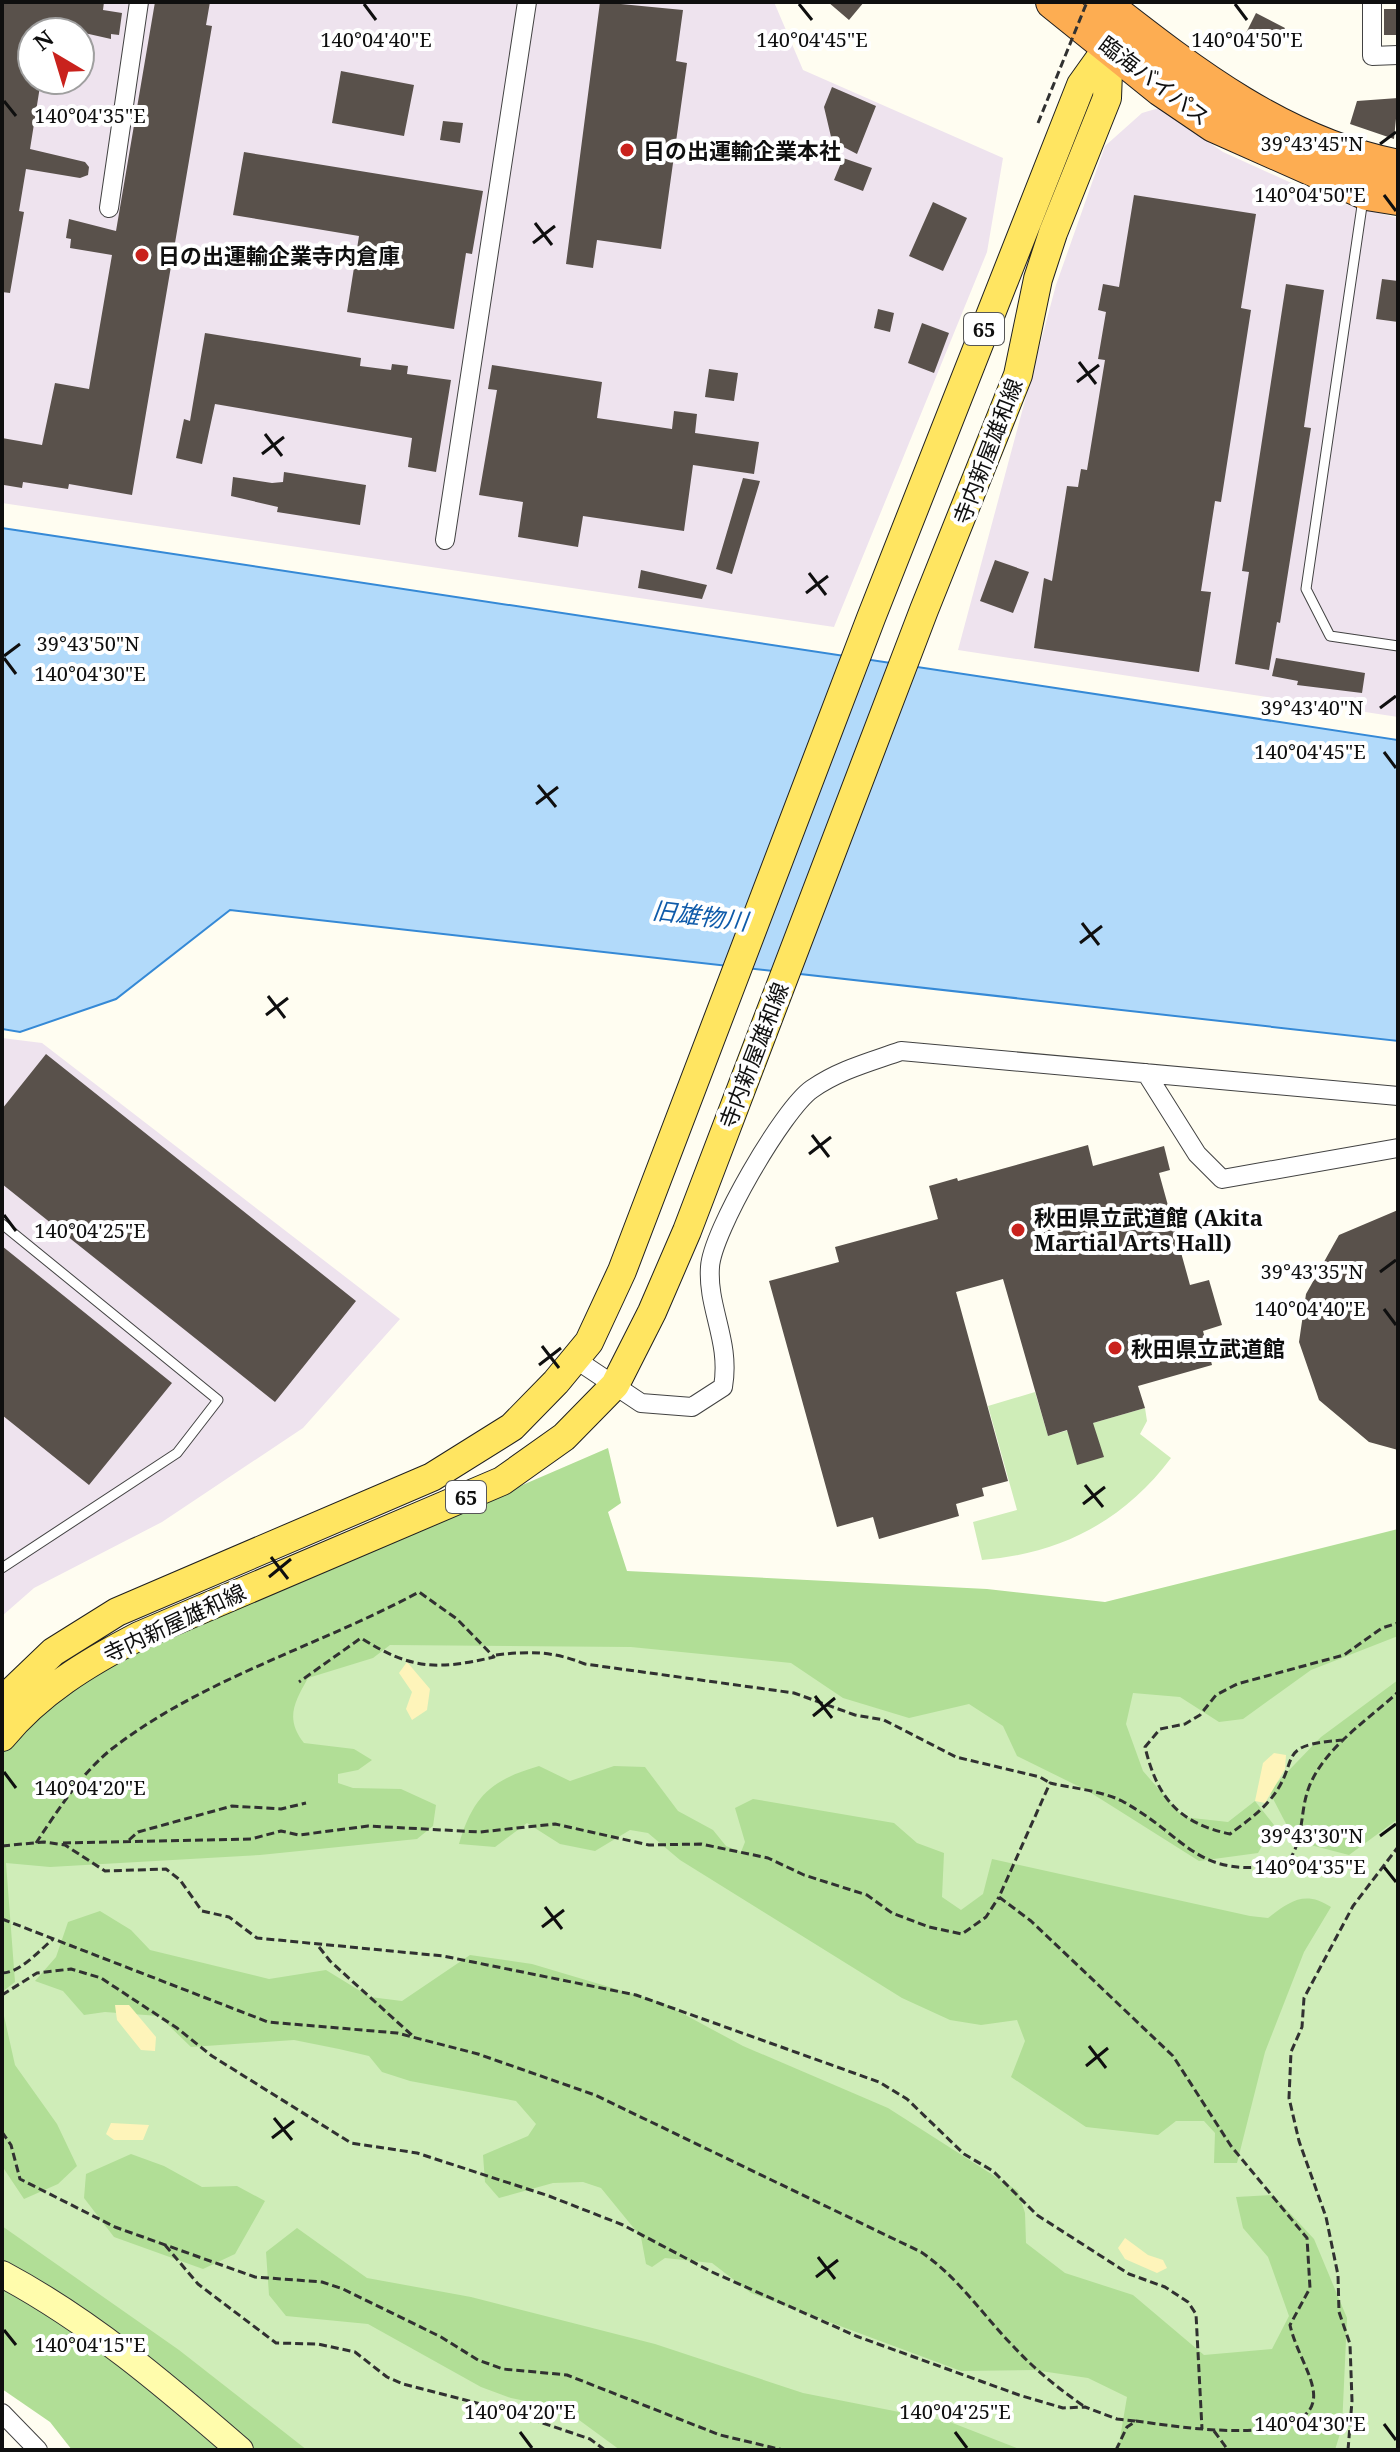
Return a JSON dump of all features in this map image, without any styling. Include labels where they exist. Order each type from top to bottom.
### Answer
[{"type":"highway","name":"臨海バイパス","points":[[1053,2],[1115,18],[1218,92],[1268,121],[1371,162],[1398,167]]},
{"type":"highway","name":"臨海バイパス","points":[[1115,18],[1161,89],[1214,125],[1364,192],[1398,198]]},
{"type":"main road","name":"寺内新屋雄和線","points":[[2,1737],[22,1713],[81,1667],[139,1636],[502,1481],[564,1437],[615,1385],[652,1312],[687,1231],[924,610],[1018,375],[1038,279],[1107,98],[1115,18]]},
{"type":"main road","name":"寺内新屋雄和線","points":[[2,1701],[53,1652],[117,1612],[432,1477],[512,1427],[589,1342],[622,1271],[871,618],[1081,85],[1115,18]]},
{"type":"street","points":[[109,208],[139,2]]},
{"type":"street","points":[[445,540],[527,2]]},
{"type":"street","points":[[1372,2],[1372,56],[1398,55]]},
{"type":"street","points":[[575,1359],[641,1403],[692,1407],[723,1387],[727,1361],[710,1267],[721,1233],[777,1129],[809,1091],[842,1070],[901,1051],[1398,1096]]},
{"type":"street","points":[[1146,1073],[1197,1154],[1222,1179],[1398,1148]]},
{"type":"street","points":[[2,2274],[55,2302],[154,2376],[240,2450]]},
{"type":"street","points":[[2,2413],[38,2450]]},
{"type":"lane","points":[[1364,192],[1306,589],[1330,636],[1398,646]]},
{"type":"lane","points":[[2,1224],[218,1400],[177,1453],[2,1568]]},
{"type":"path","points":[[1038,123],[1087,2]]},
{"type":"path","points":[[36,1843],[65,1800],[111,1750],[179,1703],[369,1619],[419,1592],[457,1619],[494,1657],[447,1668],[387,1655],[361,1638],[299,1682]]},
{"type":"path","points":[[1344,1740],[1308,1743],[1291,1756],[1269,1801],[1230,1834],[1208,1829],[1163,1798],[1145,1747],[1160,1729],[1185,1724],[1200,1715],[1216,1695],[1237,1684],[1344,1655],[1382,1628],[1398,1623]]},
{"type":"path","points":[[496,1655],[536,1650],[585,1664],[794,1693],[855,1715],[884,1720],[956,1757],[1120,1800],[1193,1853],[1225,1867],[1254,1870],[1286,1864],[1291,1858],[1300,1836],[1310,1784],[1344,1740],[1398,1692]]},
{"type":"path","points":[[2,1846],[129,1840],[251,1839],[281,1831],[299,1835],[368,1826],[480,1832],[555,1824],[649,1845],[701,1844],[768,1858],[804,1875],[867,1895],[904,1918],[962,1934],[986,1917],[999,1897],[1050,1783]]},
{"type":"path","points":[[129,1840],[138,1832],[232,1806],[281,1809],[306,1803]]},
{"type":"path","points":[[51,1843],[65,1845],[105,1871],[166,1869],[180,1880],[202,1911],[229,1917],[257,1938],[443,1956],[636,1995],[879,2082],[907,2099],[964,2154],[993,2171],[1037,2215],[1129,2274],[1165,2287],[1188,2302],[1196,2314],[1202,2429]]},
{"type":"path","points":[[1348,2450],[1352,2401],[1350,2344],[1339,2312],[1338,2275],[1326,2217],[1299,2141],[1289,2098],[1291,2052],[1302,2027],[1304,1998],[1353,1906],[1398,1847]]},
{"type":"path","points":[[2,1919],[268,2022],[397,2033],[478,2054],[595,2095],[921,2252],[944,2268],[1013,2347],[1061,2391],[1085,2407],[1117,2419],[1213,2431],[1283,2433],[1298,2425],[1309,2412],[1314,2391],[1295,2350],[1290,2325],[1310,2288],[1307,2238],[1231,2146],[1173,2056],[1031,1921],[999,1897]]},
{"type":"path","points":[[2,1973],[9,1973],[27,1961],[53,1939]]},
{"type":"path","points":[[318,1945],[330,1961],[415,2038]]},
{"type":"path","points":[[2,1995],[37,1973],[71,1969],[101,1978],[177,2028],[212,2056],[351,2143],[417,2153],[549,2196],[623,2225],[712,2272],[856,2336],[1019,2395],[1063,2408],[1085,2407]]},
{"type":"path","points":[[2,2132],[11,2145],[20,2179],[115,2227],[255,2277],[322,2282],[343,2289],[441,2337],[478,2360],[503,2369],[567,2375],[720,2435],[783,2450]]},
{"type":"path","points":[[164,2244],[198,2284],[276,2343],[318,2344],[355,2352],[387,2377],[403,2384],[569,2431],[605,2450]]},
{"type":"path","points":[[1116,2450],[1127,2427],[1136,2421]]},
{"type":"path","points":[[1213,2431],[1228,2450]]},
{"type":"shaded area","points":[[2,2],[774,2],[803,70],[1003,158],[987,252],[834,627],[2,503]]},
{"type":"shaded area","points":[[1159,108],[1223,152],[1329,200],[1398,218],[1398,717],[958,650],[1056,285],[1105,146],[1142,113]]},
{"type":"shaded area","points":[[2,1038],[42,1043],[400,1319],[303,1428],[162,1522],[34,1588],[2,1616]]},
{"type":"green space","points":[[1035,1392],[1048,1436],[1145,1408],[1147,1421],[1140,1434],[1171,1458],[1133,1500],[1088,1530],[1038,1550],[982,1560],[973,1522],[1017,1510],[988,1406]]},
{"type":"green space","points":[[608,1448],[621,1503],[608,1512],[627,1571],[987,1589],[1105,1602],[1398,1529],[1398,1636],[1311,1670],[1243,1719],[1219,1722],[1180,1697],[1133,1693],[1126,1724],[1143,1771],[1183,1817],[1228,1822],[1255,1801],[1274,1825],[1258,1853],[1199,1861],[1088,1791],[1017,1756],[1003,1726],[969,1704],[909,1718],[843,1698],[791,1663],[631,1647],[390,1645],[373,1658],[308,1678],[296,1703],[293,1718],[304,1743],[354,1749],[372,1760],[358,1770],[338,1774],[338,1783],[353,1788],[401,1789],[436,1805],[433,1826],[417,1839],[260,1855],[50,1867],[6,1863],[15,1982],[2,1992],[2,1750],[85,1674]]},
{"type":"green space","points":[[1398,1586],[1398,2450],[253,2450],[2,2264],[2,1856],[316,1626],[778,1633]]},
{"type":"green space","points":[[1398,1680],[1398,1819],[1349,1855],[1295,1841],[1269,1791],[1321,1737]]},
{"type":"green space","points":[[539,1766],[570,1781],[614,1766],[645,1767],[678,1811],[713,1830],[726,1846],[741,1852],[745,1842],[735,1808],[753,1799],[894,1823],[917,1843],[944,1853],[942,1897],[961,1910],[983,1894],[992,1859],[1250,1916],[1268,1918],[1283,1907],[1305,1899],[1331,1907],[1304,1952],[1265,2052],[1237,2163],[1214,2163],[1215,2133],[1204,2121],[1176,2121],[1158,2135],[1086,2127],[1011,2077],[1025,2041],[1017,2020],[981,2025],[950,2020],[902,1998],[680,1860],[648,1833],[630,1830],[595,1851],[560,1844],[527,1823],[495,1847],[459,1844],[464,1827],[486,1792],[508,1777]]},
{"type":"green space","points":[[100,1911],[131,1930],[150,1950],[269,1979],[326,1970],[370,1997],[402,2001],[470,1955],[532,1964],[663,2003],[743,2046],[888,2108],[1018,2191],[1025,2213],[1026,2243],[1065,2273],[1133,2295],[1204,2355],[1272,2349],[1289,2316],[1268,2257],[1243,2228],[1236,2197],[1273,2195],[1314,2239],[1347,2318],[1342,2427],[1335,2450],[1118,2450],[1127,2397],[1088,2378],[1034,2370],[961,2371],[751,2293],[712,2263],[665,2258],[652,2267],[646,2264],[641,2237],[601,2188],[583,2182],[553,2183],[499,2198],[485,2182],[483,2155],[528,2136],[536,2124],[516,2101],[410,2081],[382,2072],[369,2056],[294,2040],[191,2047],[159,2016],[105,2012],[84,2015],[63,1991],[35,1981],[56,1957],[68,1922]]},
{"type":"green space","points":[[2,2007],[15,2065],[57,2124],[77,2166],[58,2184],[24,2199],[2,2166]]},
{"type":"green space","points":[[131,2154],[164,2166],[202,2187],[237,2186],[265,2201],[235,2254],[203,2269],[114,2237],[84,2198],[86,2174]]},
{"type":"green space","points":[[2,2226],[179,2350],[307,2450],[72,2450],[50,2422],[2,2389]]},
{"type":"green space","points":[[297,2228],[367,2278],[471,2297],[655,2344],[803,2393],[950,2422],[1022,2450],[620,2450],[564,2409],[511,2398],[481,2387],[368,2324],[286,2316],[269,2295],[266,2252]]},
{"type":"sand","points":[[407,1662],[430,1689],[427,1710],[412,1720],[406,1709],[412,1692],[399,1673]]},
{"type":"sand","points":[[1274,1753],[1286,1755],[1285,1769],[1265,1803],[1255,1801],[1263,1763]]},
{"type":"sand","points":[[115,2005],[129,2005],[156,2037],[155,2051],[141,2050],[117,2020]]},
{"type":"sand","points":[[111,2123],[149,2125],[143,2140],[114,2140],[106,2134]]},
{"type":"sand","points":[[1125,2238],[1148,2255],[1163,2260],[1167,2268],[1157,2273],[1125,2259],[1118,2248]]},
{"type":"water","name":"旧雄物川","points":[[2,528],[1398,740],[1398,1041],[230,910],[116,999],[20,1032],[2,1029]]},
{"type":"building","points":[[2,2],[104,2],[103,10],[122,13],[119,35],[111,34],[111,39],[96,36],[96,16],[16,16],[16,96],[38,96],[30,149],[85,162],[89,167],[88,175],[80,178],[26,169],[19,211],[24,212],[10,293],[2,292]]},
{"type":"building","name":"日の出運輸企業寺内倉庫","points":[[155,2],[210,2],[206,25],[212,26],[132,495],[69,484],[68,489],[23,482],[22,488],[4,485],[2,438],[42,445],[55,383],[89,389],[112,255],[70,248],[71,239],[66,238],[69,219],[116,231]]},
{"type":"building","name":"日の出運輸企業本社","points":[[600,2],[683,10],[676,61],[687,63],[661,249],[597,240],[593,268],[566,264]]},
{"type":"building","points":[[828,2],[864,2],[849,20]]},
{"type":"building","points":[[1384,9],[1398,9],[1398,35],[1384,35]]},
{"type":"building","points":[[1256,13],[1285,28],[1274,48],[1246,33]]},
{"type":"building","points":[[341,71],[414,85],[404,136],[332,123]]},
{"type":"building","points":[[832,87],[876,106],[857,154],[832,141],[824,107]]},
{"type":"building","points":[[1398,98],[1394,139],[1350,124],[1357,101]]},
{"type":"building","points":[[443,121],[463,123],[460,143],[440,140]]},
{"type":"building","points":[[244,152],[483,191],[472,254],[466,253],[454,329],[347,312],[359,236],[233,215]]},
{"type":"building","points":[[843,158],[872,168],[863,191],[834,180]]},
{"type":"building","points":[[1134,195],[1256,214],[1241,308],[1251,310],[1221,502],[1215,501],[1201,591],[1211,592],[1199,672],[1034,648],[1044,578],[1052,581],[1067,486],[1078,487],[1081,469],[1087,470],[1105,360],[1098,359],[1106,312],[1098,310],[1103,284],[1119,287]]},
{"type":"building","points":[[933,202],[967,218],[943,271],[909,256]]},
{"type":"building","points":[[1382,279],[1398,281],[1398,322],[1376,319]]},
{"type":"building","points":[[1286,284],[1324,290],[1304,427],[1311,428],[1280,623],[1277,622],[1269,670],[1235,664],[1249,572],[1242,571]]},
{"type":"building","points":[[878,309],[894,313],[890,332],[874,328]]},
{"type":"building","points":[[922,323],[949,333],[934,373],[908,363]]},
{"type":"building","points":[[205,333],[361,358],[360,366],[391,370],[392,364],[408,366],[407,374],[451,380],[436,472],[408,467],[412,438],[215,404],[202,464],[176,458],[184,419],[190,421]]},
{"type":"building","points":[[492,365],[602,382],[597,418],[672,429],[674,411],[697,414],[695,433],[759,442],[754,474],[693,465],[684,531],[583,516],[578,547],[518,537],[523,502],[479,495],[497,390],[488,389]]},
{"type":"building","points":[[709,369],[738,373],[734,401],[705,397]]},
{"type":"building","points":[[284,472],[366,485],[360,525],[277,512],[278,507],[231,496],[233,477],[283,482]]},
{"type":"building","points":[[743,478],[760,481],[732,574],[716,569]]},
{"type":"building","points":[[995,560],[1029,572],[1013,613],[980,601]]},
{"type":"building","points":[[641,570],[707,585],[702,599],[638,588]]},
{"type":"building","points":[[1276,658],[1365,673],[1362,693],[1297,685],[1298,681],[1272,676]]},
{"type":"building","points":[[46,1054],[356,1301],[275,1402],[2,1184],[2,1109]]},
{"type":"building","name":"秋田県立武道館","points":[[1088,1145],[1093,1166],[1164,1146],[1170,1170],[1159,1173],[1190,1285],[1209,1280],[1222,1325],[1203,1331],[1212,1365],[1138,1386],[1145,1408],[1093,1423],[1104,1457],[1077,1465],[1067,1430],[1048,1436],[1003,1279],[956,1292],[1008,1481],[982,1488],[984,1496],[956,1504],[959,1516],[879,1539],[873,1517],[837,1527],[769,1281],[839,1262],[835,1247],[938,1219],[929,1186]]},
{"type":"building","points":[[1398,1210],[1398,1450],[1369,1442],[1319,1400],[1299,1342],[1306,1294],[1339,1235]]},
{"type":"building","points":[[2,1246],[172,1383],[89,1485],[2,1415]]},
{"type":"place","name":"日の出運輸企業本社","points":[[627,150]]},
{"type":"place","name":"日の出運輸企業寺内倉庫","points":[[142,255]]},
{"type":"place","name":"秋田県立武道館 (Akita Martial Arts Hall)","points":[[1018,1230]]},
{"type":"place","name":"秋田県立武道館","points":[[1115,1348]]}]
